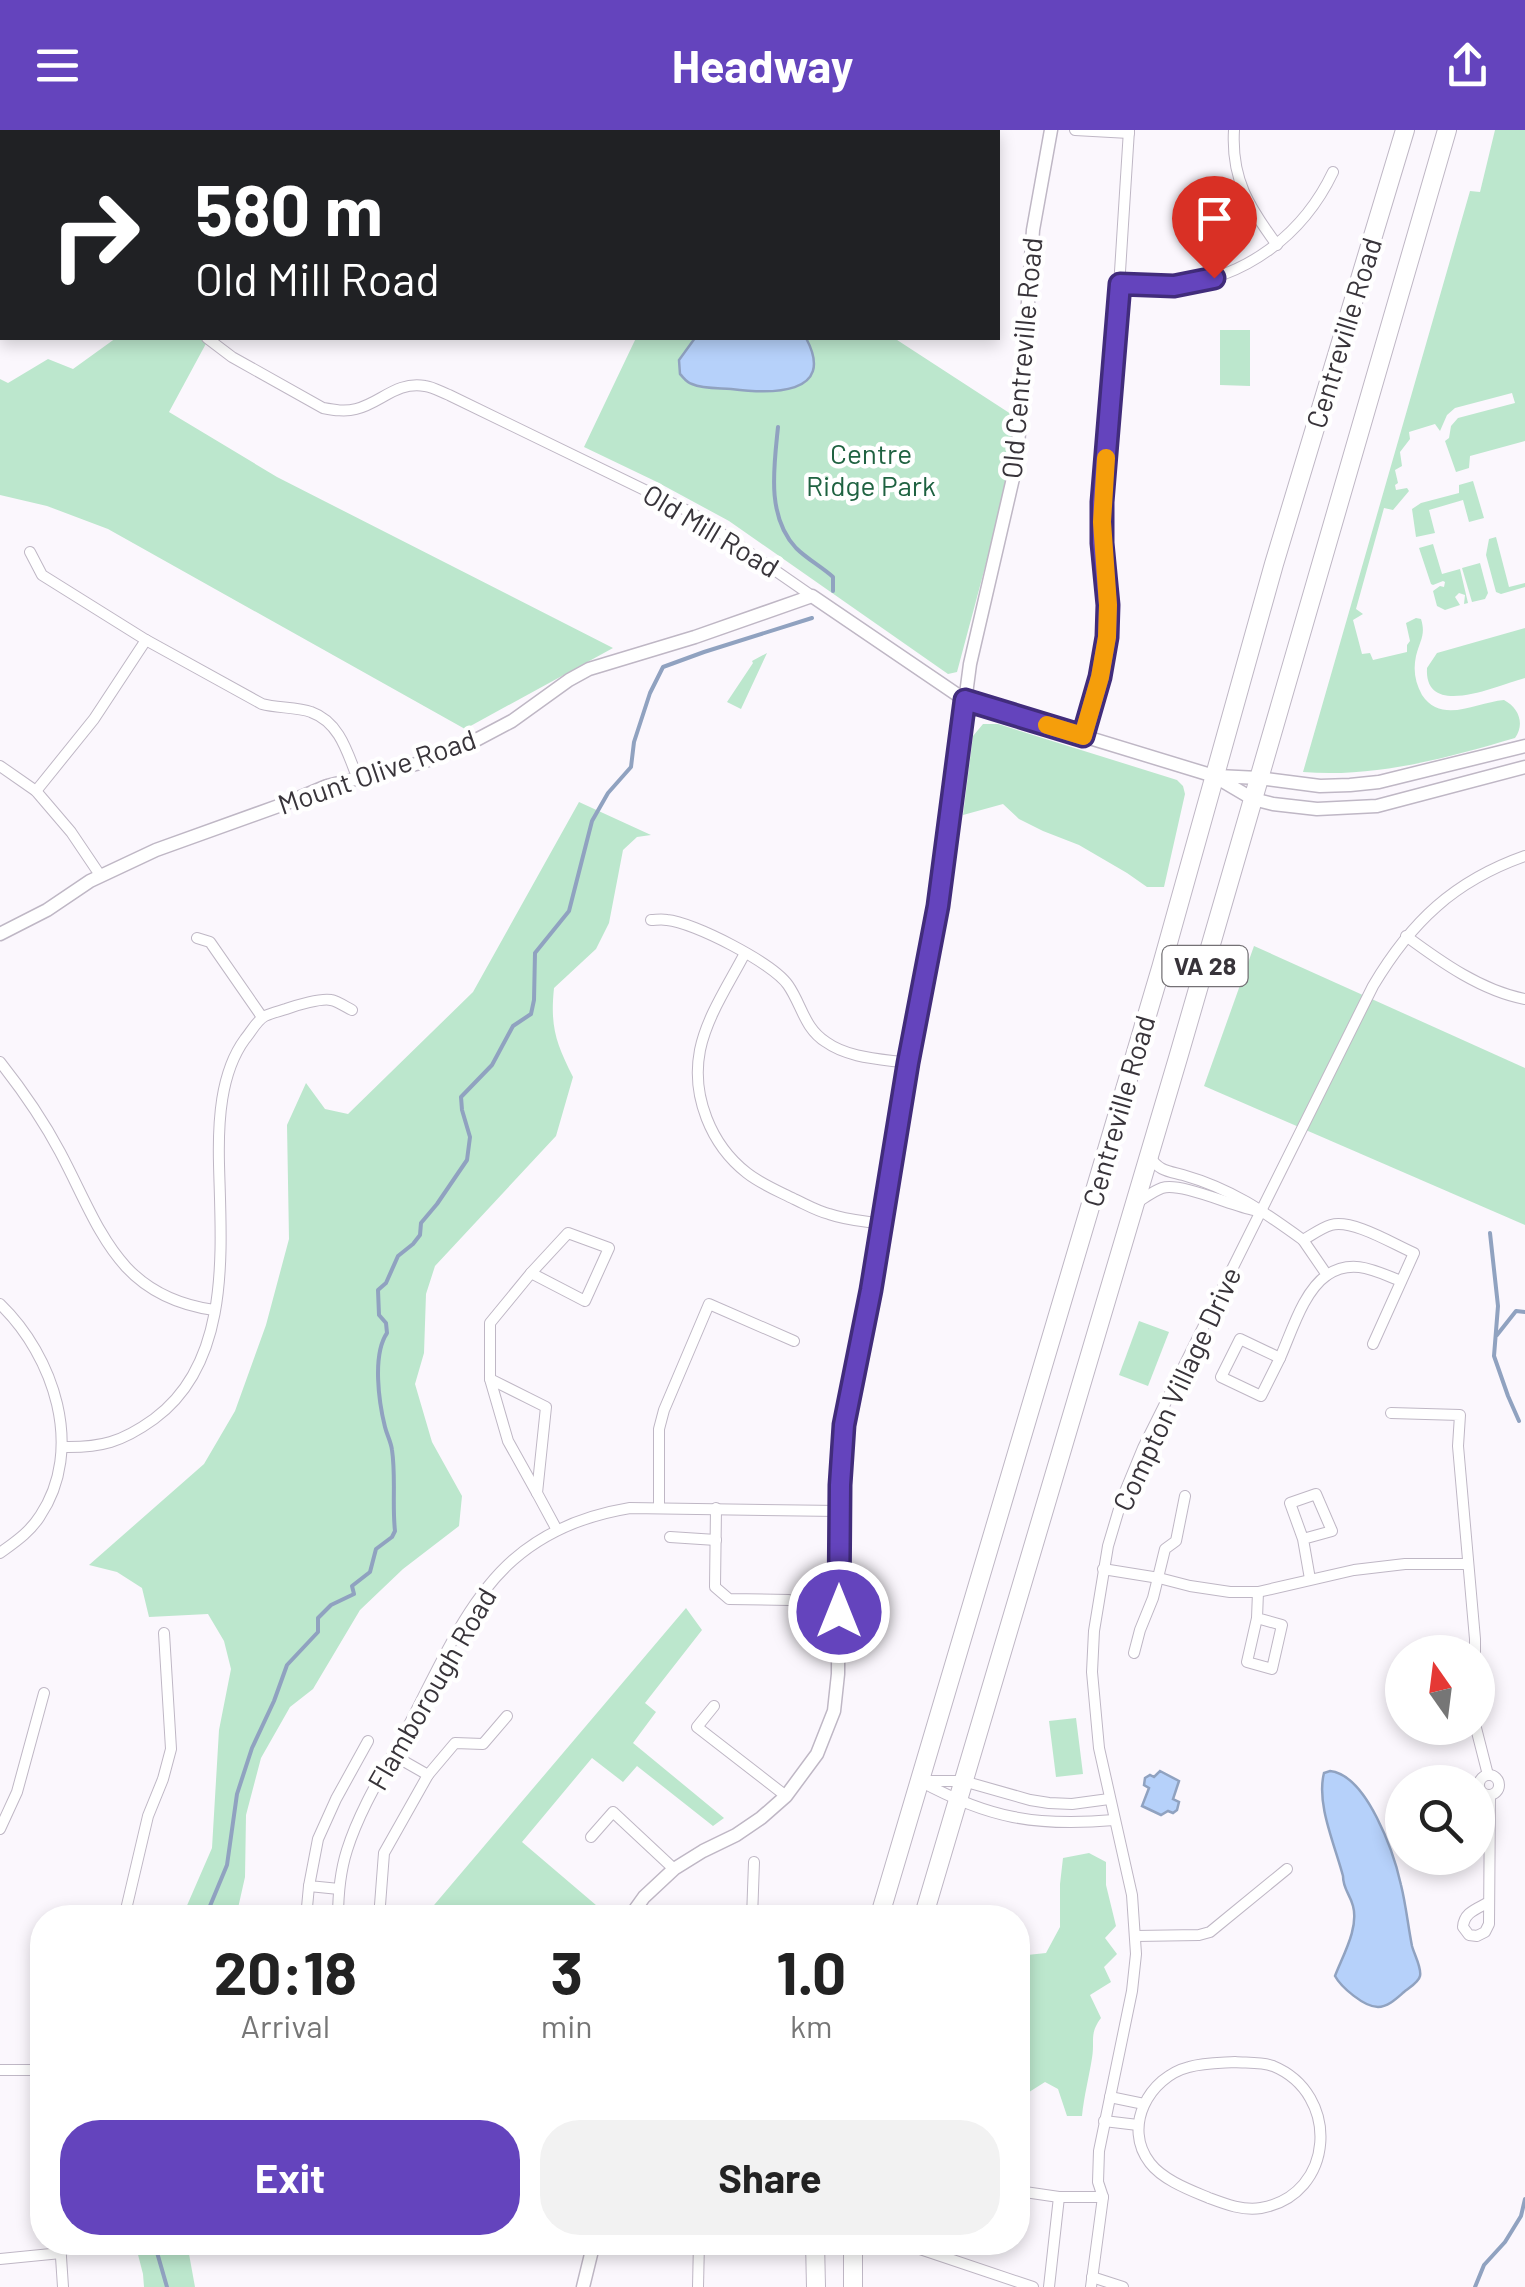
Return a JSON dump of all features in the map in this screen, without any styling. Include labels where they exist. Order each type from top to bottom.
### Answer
[{"type":"highway","name":"Centreville Road","points":[[884,1905],[1156,987],[1274,564],[1404,130]]},
{"type":"highway","name":"Centreville Road","points":[[927,1905],[1447,130]]},
{"type":"highway","points":[[815,2255],[816,2287]]},
{"type":"highway","points":[[853,2255],[853,2287]]},
{"type":"street","name":"Old Centreville Road","points":[[638,1905],[674,1869],[736,1835],[786,1796],[816,1754],[834,1711],[844,1425],[938,906],[976,635],[1017,461],[1033,230],[1051,130]]},
{"type":"street","points":[[1075,130],[1129,132],[1102,502],[1107,637],[1083,736]]},
{"type":"street","points":[[1234,130],[1234,158],[1244,196],[1277,245]]},
{"type":"street","points":[[1120,284],[1156,286],[1208,280],[1247,264],[1277,245],[1308,215],[1332,172]]},
{"type":"street","name":"Old Mill Road","points":[[209,340],[323,408],[356,409],[410,386],[423,385],[449,395],[692,513],[965,700],[1214,776]]},
{"type":"street","points":[[30,552],[42,576],[146,640],[262,704],[308,710],[331,723],[358,777]]},
{"type":"street","name":"Mount Olive Road","points":[[0,934],[100,876],[156,850],[327,786],[459,750],[512,721],[589,670],[812,596]]},
{"type":"street","points":[[36,791],[94,719],[146,640]]},
{"type":"street","points":[[1214,776],[1320,786],[1379,782],[1525,746]]},
{"type":"street","points":[[0,766],[36,791],[71,832],[100,876]]},
{"type":"street","points":[[1214,776],[1253,799],[1305,808],[1362,808],[1525,767]]},
{"type":"street","name":"Compton Village Drive","points":[[1092,2282],[1104,2198],[1098,2182],[1099,2151],[1132,1991],[1136,1936],[1132,1895],[1099,1748],[1092,1672],[1103,1568],[1122,1499],[1143,1448],[1392,954],[1426,915],[1468,882],[1525,856]]},
{"type":"street","points":[[651,920],[686,925],[768,965],[792,991],[806,1023],[835,1048],[908,1063]]},
{"type":"street","points":[[1406,936],[1464,974],[1525,999]]},
{"type":"street","points":[[198,938],[210,942],[262,1017]]},
{"type":"street","points":[[745,953],[712,1016],[699,1055],[699,1092],[714,1134],[732,1159],[769,1187],[825,1213],[882,1224]]},
{"type":"street","points":[[62,1447],[86,1448],[115,1442],[138,1430],[170,1406],[187,1388],[200,1365],[214,1310],[221,1255],[221,1108],[238,1048],[262,1017],[298,1005],[331,1000],[352,1010]]},
{"type":"street","points":[[0,1062],[42,1118],[94,1224],[123,1264],[172,1298],[214,1310]]},
{"type":"street","points":[[1149,1156],[1158,1168],[1239,1196],[1303,1240],[1327,1275]]},
{"type":"street","points":[[1134,1205],[1168,1186],[1260,1212]]},
{"type":"street","points":[[1303,1240],[1340,1224],[1414,1252],[1373,1344]]},
{"type":"street","points":[[531,1273],[585,1301],[609,1248],[568,1233],[531,1273],[490,1323],[490,1379],[508,1441],[557,1530]]},
{"type":"street","points":[[1280,1358],[1240,1338],[1221,1376],[1261,1396],[1280,1358],[1301,1310],[1317,1283],[1342,1267],[1368,1268],[1401,1281]]},
{"type":"street","points":[[0,1304],[20,1326],[44,1365],[57,1404],[62,1447],[55,1485],[40,1516],[0,1553]]},
{"type":"street","points":[[659,1507],[659,1429],[709,1304],[794,1341]]},
{"type":"street","points":[[490,1379],[546,1407],[537,1493]]},
{"type":"street","points":[[1391,1413],[1460,1415],[1458,1446],[1475,1635]]},
{"type":"street","points":[[1304,1539],[1332,1531],[1316,1494],[1290,1503],[1304,1539],[1310,1579]]},
{"type":"street","points":[[1134,1652],[1165,1548],[1176,1540],[1184,1496]]},
{"type":"street","name":"Flamborough Road","points":[[338,1905],[343,1863],[352,1836],[393,1755],[471,1610],[515,1558],[557,1530],[604,1512],[630,1508],[839,1512]]},
{"type":"street","points":[[716,1508],[715,1587],[730,1599],[790,1600]]},
{"type":"street","points":[[670,1537],[716,1540]]},
{"type":"street","points":[[1103,1568],[1190,1586],[1258,1592],[1354,1570],[1405,1564],[1467,1564]]},
{"type":"street","points":[[1257,1618],[1282,1625],[1272,1669],[1247,1662],[1257,1618],[1258,1592]]},
{"type":"street","points":[[127,1905],[148,1816],[171,1749],[164,1634]]},
{"type":"street","points":[[0,1829],[17,1792],[44,1693]]},
{"type":"street","points":[[714,1706],[697,1726],[786,1796]]},
{"type":"street","points":[[380,1905],[384,1853],[428,1775],[455,1743],[484,1744],[507,1716]]},
{"type":"street","points":[[307,1905],[318,1839],[368,1740]]},
{"type":"street","points":[[1480,1745],[1488,1775],[1479,1786],[1490,1794],[1489,1902]]},
{"type":"street","points":[[393,1755],[428,1775]]},
{"type":"street","points":[[920,1781],[963,1781],[1049,1803],[1110,1799]]},
{"type":"street","points":[[920,1781],[958,1801],[1020,1818],[1067,1824],[1114,1820]]},
{"type":"street","points":[[591,1836],[613,1812],[674,1869]]},
{"type":"street","points":[[752,1905],[754,1862]]},
{"type":"street","points":[[1136,1936],[1210,1932],[1287,1869]]},
{"type":"street","points":[[309,1886],[339,1889]]},
{"type":"street","points":[[1234,2062],[1270,2065],[1299,2083],[1316,2107],[1322,2139],[1316,2163],[1306,2181],[1285,2200],[1260,2208],[1233,2207],[1178,2183],[1149,2163],[1138,2126],[1144,2104],[1152,2089],[1188,2067],[1234,2062]]},
{"type":"street","points":[[0,2070],[30,2070]]},
{"type":"street","points":[[1110,2098],[1144,2104]]},
{"type":"street","points":[[1104,2122],[1138,2126]]},
{"type":"street","points":[[1030,2193],[1104,2198]]},
{"type":"street","points":[[1049,2287],[1060,2197]]},
{"type":"street","points":[[0,2258],[30,2253]]},
{"type":"street","points":[[61,2255],[63,2287]]},
{"type":"street","points":[[583,2287],[591,2255]]},
{"type":"street","points":[[698,2287],[699,2255]]},
{"type":"street","points":[[938,2255],[1032,2287]]},
{"type":"street","points":[[1092,2282],[1123,2287]]},
{"type":"green space","points":[[1495,130],[1525,130],[1525,441],[1470,456],[1469,468],[1456,472],[1445,441],[1458,418],[1515,403],[1512,393],[1455,408],[1440,431],[1435,424],[1409,432],[1410,439],[1400,452],[1402,466],[1395,470],[1395,485],[1396,490],[1409,491],[1393,510],[1384,508],[1356,609],[1363,614],[1353,620],[1362,654],[1370,653],[1373,660],[1407,652],[1410,641],[1406,623],[1421,619],[1423,634],[1416,656],[1416,681],[1430,704],[1439,709],[1460,710],[1504,700],[1519,717],[1520,727],[1515,738],[1410,765],[1357,772],[1303,772],[1470,191],[1480,192]]},
{"type":"green space","points":[[1220,330],[1250,330],[1250,386],[1220,385]]},
{"type":"green space","points":[[113,340],[208,340],[169,412],[277,477],[613,648],[465,729],[108,529],[47,506],[0,495],[0,379],[8,383],[48,359],[73,369]]},
{"type":"green space","name":"Centre Ridge Park","points":[[635,340],[897,340],[1014,416],[996,526],[957,672],[948,674],[729,521],[584,447]]},
{"type":"green space","points":[[1473,481],[1484,518],[1469,522],[1463,500],[1429,510],[1435,533],[1416,537],[1412,509],[1459,493],[1459,485]]},
{"type":"green space","points":[[1496,537],[1509,587],[1525,583],[1525,587],[1496,592],[1486,555],[1489,539]]},
{"type":"green space","points":[[1433,544],[1442,574],[1460,569],[1468,603],[1464,604],[1465,595],[1459,593],[1455,597],[1460,605],[1445,610],[1437,606],[1433,591],[1444,587],[1445,582],[1431,584],[1419,548]]},
{"type":"green space","points":[[1480,563],[1488,593],[1485,599],[1472,602],[1462,568]]},
{"type":"green space","points":[[1525,628],[1525,678],[1481,692],[1450,696],[1429,684],[1427,668],[1437,653]]},
{"type":"green space","points":[[767,653],[741,709],[727,702],[752,661]]},
{"type":"green space","points":[[983,724],[998,724],[1177,780],[1185,794],[1164,887],[1147,887],[1079,845],[1019,819],[1003,804],[963,815],[973,736]]},
{"type":"green space","points":[[579,802],[651,835],[637,837],[623,850],[609,923],[596,949],[554,988],[556,1034],[573,1077],[556,1136],[435,1266],[426,1294],[424,1353],[415,1384],[432,1442],[462,1496],[459,1526],[403,1569],[360,1610],[313,1689],[290,1707],[261,1758],[246,1815],[245,1877],[239,1905],[187,1905],[212,1848],[219,1730],[231,1669],[224,1641],[208,1614],[149,1617],[142,1588],[117,1572],[89,1565],[204,1464],[235,1411],[266,1325],[289,1239],[287,1125],[306,1083],[325,1109],[348,1114],[473,992]]},
{"type":"green space","points":[[1254,946],[1525,1068],[1525,1225],[1204,1086]]},
{"type":"green space","points":[[1139,1321],[1169,1332],[1148,1386],[1119,1375]]},
{"type":"green space","points":[[686,1608],[702,1630],[645,1703],[656,1712],[633,1743],[724,1818],[713,1826],[637,1766],[623,1782],[592,1758],[522,1842],[596,1905],[434,1905]]},
{"type":"green space","points":[[1076,1718],[1083,1774],[1056,1777],[1049,1721]]},
{"type":"green space","points":[[1089,1853],[1106,1862],[1106,1885],[1116,1926],[1105,1938],[1117,1954],[1104,1967],[1111,1982],[1090,1995],[1101,2018],[1094,2033],[1082,2116],[1067,2116],[1058,2089],[1045,2082],[1030,2091],[1030,1955],[1046,1953],[1060,1927],[1063,1858]]},
{"type":"green space","points":[[138,2255],[189,2255],[195,2287],[144,2287]]},
{"type":"water","points":[[694,340],[807,340],[813,371],[806,381],[780,390],[706,388],[688,382],[680,374],[679,360]]},
{"type":"water","points":[[1160,1771],[1179,1781],[1173,1799],[1179,1802],[1177,1810],[1161,1815],[1142,1806],[1149,1788],[1144,1785],[1145,1778]]},
{"type":"water","points":[[1324,1773],[1343,1776],[1367,1800],[1385,1836],[1385,1875],[1398,1875],[1420,1976],[1382,2007],[1360,2000],[1335,1976],[1349,1941],[1354,1914],[1324,1811]]},
{"type":"waterway","points":[[778,427],[774,491],[780,521],[796,548],[833,577],[833,591]]},
{"type":"waterway","points":[[210,1905],[227,1865],[237,1794],[287,1665],[318,1632],[318,1618],[331,1605],[354,1594],[352,1586],[370,1572],[376,1549],[395,1531],[392,1450],[379,1393],[378,1366],[387,1333],[386,1323],[379,1315],[378,1290],[386,1283],[398,1256],[420,1235],[421,1223],[467,1160],[470,1137],[461,1097],[492,1065],[513,1026],[531,1014],[535,953],[569,911],[592,821],[608,793],[631,767],[634,742],[663,667],[812,618]]},
{"type":"waterway","points":[[1490,1233],[1498,1306],[1494,1356],[1519,1421]]},
{"type":"waterway","points":[[1497,1335],[1516,1311],[1525,1312]]},
{"type":"waterway","points":[[1475,2287],[1484,2265],[1521,2216],[1525,2199]]},
{"type":"waterway","points":[[158,2255],[167,2287]]},
{"type":"slow traffic","points":[[1047,725],[1083,736],[1100,677],[1108,605],[1102,543],[1106,458]]},
{"type":"route","points":[[839,1612],[840,1452],[938,906],[965,700],[1083,736],[1107,637],[1102,502],[1120,284],[1174,286],[1214,278]]}]
